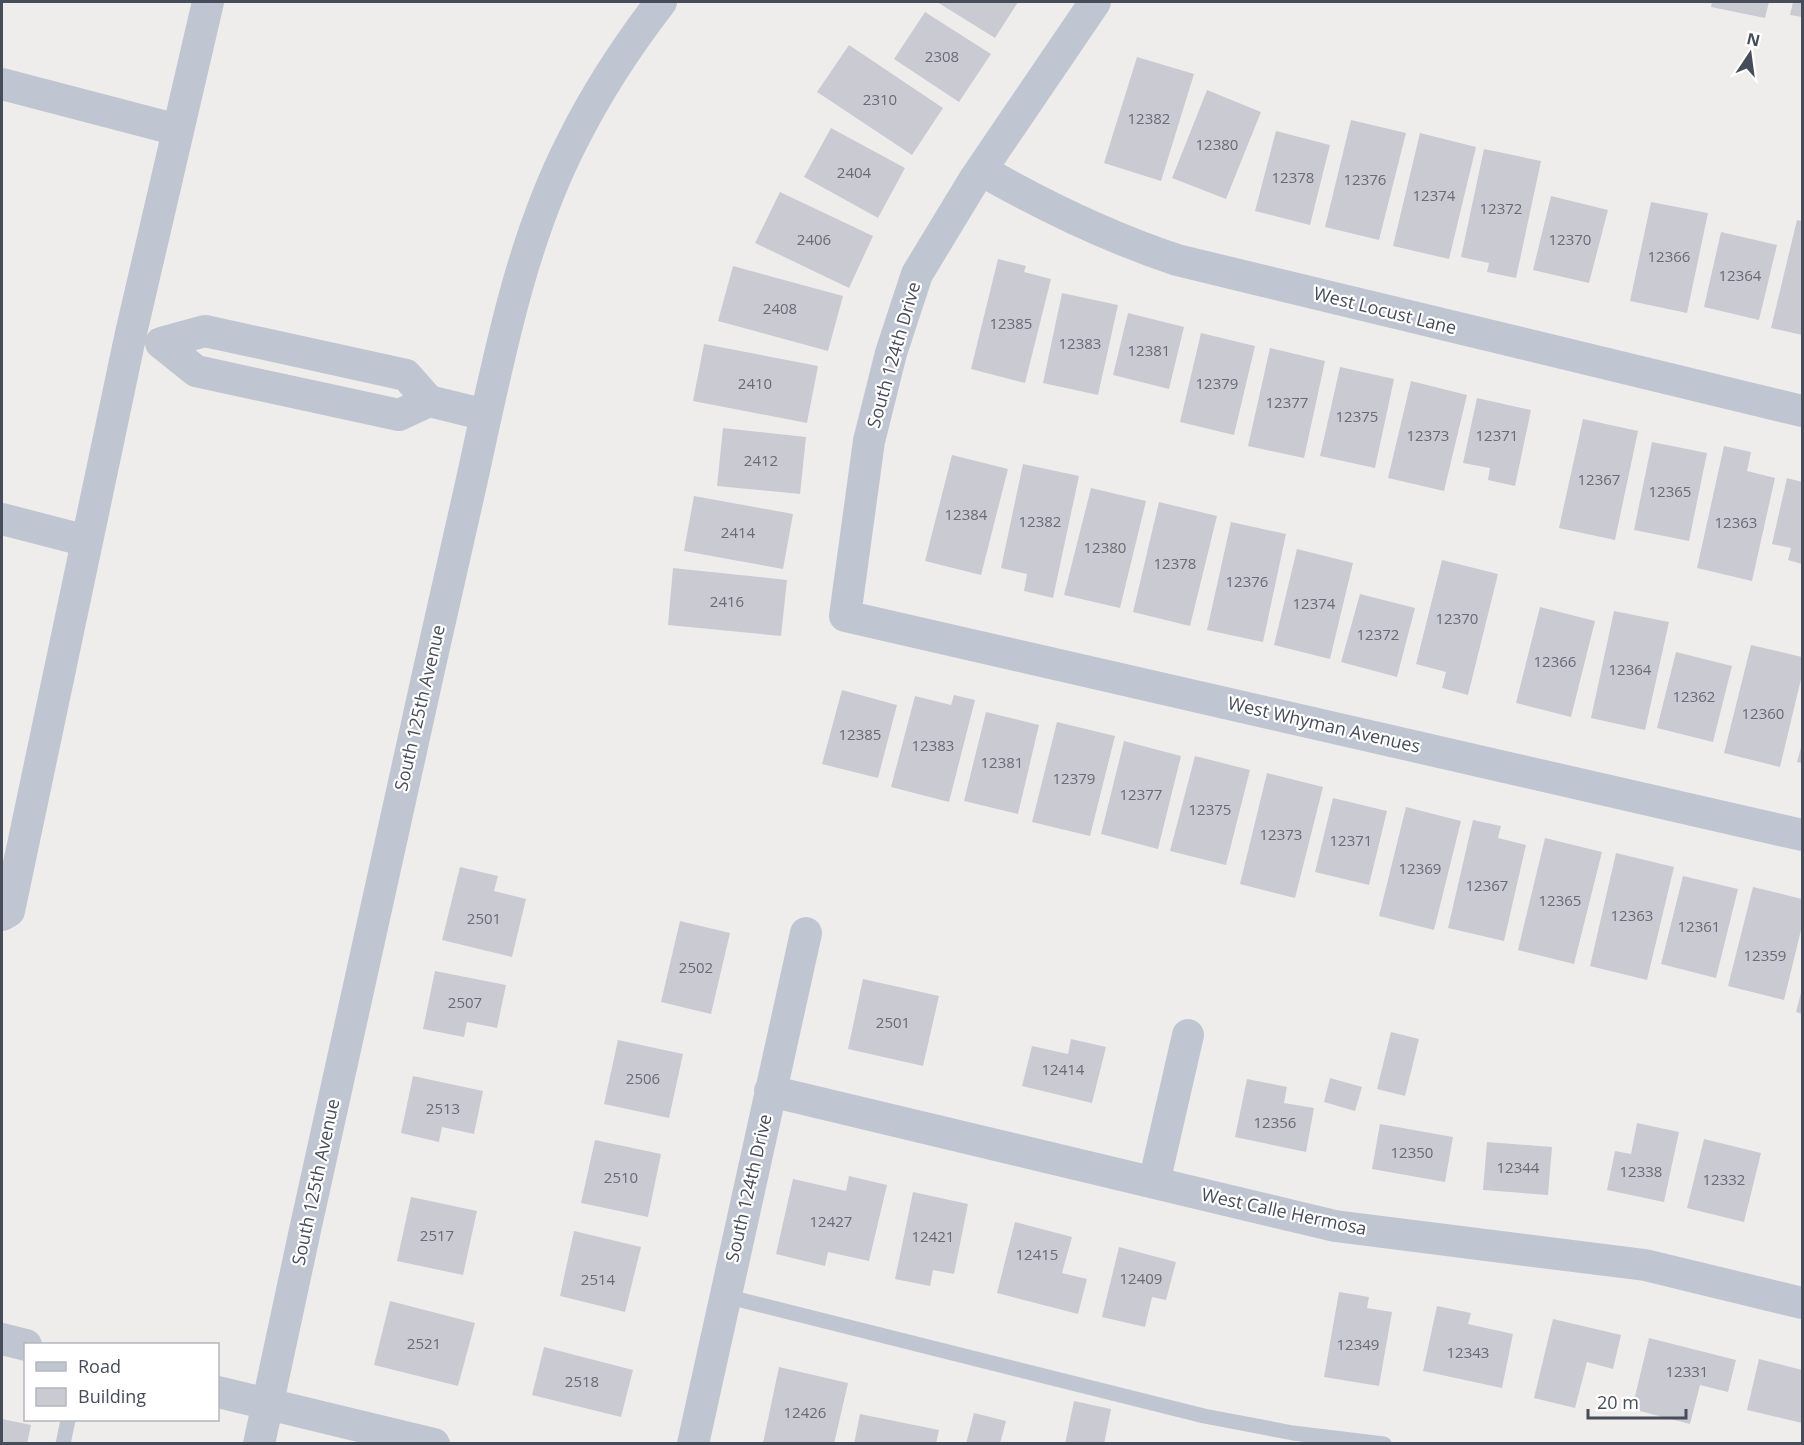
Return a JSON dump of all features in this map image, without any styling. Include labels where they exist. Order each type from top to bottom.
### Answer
[{"type":"street","points":[[2,915],[9,911],[132,333],[208,2]]},
{"type":"street","name":"South 125th Avenue","points":[[259,1443],[394,822],[514,295],[539,219],[570,145],[631,40],[661,2]]},
{"type":"street","name":"South 124th Drive","points":[[846,615],[869,441],[891,353],[917,274],[981,170],[1095,2]]},
{"type":"street","points":[[2,84],[178,130]]},
{"type":"street","name":"West Locust Lane","points":[[981,170],[1027,196],[1106,234],[1177,260],[1803,411]]},
{"type":"street","points":[[132,333],[161,343],[205,331],[406,375],[429,401],[486,415]]},
{"type":"street","points":[[2,519],[87,541]]},
{"type":"street","name":"West Whyman Avenues","points":[[846,615],[1803,835]]},
{"type":"street","name":"South 124th Drive","points":[[693,1443],[806,933]]},
{"type":"street","points":[[1154,1183],[1188,1035]]},
{"type":"street","name":"West Calle Hermosa","points":[[770,1091],[1335,1226],[1645,1265],[1803,1303]]},
{"type":"street","points":[[2,1339],[24,1344]]},
{"type":"street","points":[[219,1392],[434,1443]]},
{"type":"lane","points":[[725,1296],[1204,1416],[1293,1433],[1384,1443]]},
{"type":"lane","points":[[63,1443],[68,1421]]},
{"type":"building","points":[[937,2],[1018,2],[995,38]]},
{"type":"building","points":[[1712,2],[1769,2],[1765,18],[1711,7]]},
{"type":"building","points":[[1793,2],[1802,2],[1802,17],[1790,15]]},
{"type":"building","points":[[925,12],[991,54],[959,102],[894,59]]},
{"type":"building","points":[[849,45],[943,108],[912,155],[817,92]]},
{"type":"building","points":[[1137,57],[1194,74],[1161,181],[1104,163]]},
{"type":"building","points":[[1207,90],[1261,112],[1226,199],[1172,178]]},
{"type":"building","points":[[1351,120],[1406,133],[1379,240],[1325,227]]},
{"type":"building","points":[[831,128],[905,168],[878,218],[804,177]]},
{"type":"building","points":[[1276,131],[1330,145],[1310,225],[1255,211]]},
{"type":"building","points":[[1420,133],[1476,147],[1449,259],[1393,246]]},
{"type":"building","points":[[1484,149],[1541,161],[1516,278],[1487,272],[1489,263],[1461,257]]},
{"type":"building","points":[[780,192],[873,236],[849,288],[755,243]]},
{"type":"building","points":[[1551,196],[1608,210],[1589,283],[1533,270]]},
{"type":"building","points":[[1651,202],[1708,213],[1687,313],[1630,301]]},
{"type":"building","points":[[1797,220],[1802,221],[1802,335],[1771,328]]},
{"type":"building","points":[[1721,232],[1777,245],[1759,320],[1704,307]]},
{"type":"building","points":[[998,259],[1026,266],[1024,272],[1051,279],[1025,383],[971,369]]},
{"type":"building","points":[[733,266],[843,296],[828,351],[718,321]]},
{"type":"building","points":[[1062,293],[1118,305],[1098,395],[1043,383]]},
{"type":"building","points":[[1128,313],[1184,327],[1169,389],[1113,375]]},
{"type":"building","points":[[1201,333],[1255,346],[1234,435],[1180,422]]},
{"type":"building","points":[[704,344],[818,366],[807,423],[693,401]]},
{"type":"building","points":[[1270,348],[1325,361],[1304,458],[1248,446]]},
{"type":"building","points":[[1340,367],[1394,379],[1375,468],[1320,456]]},
{"type":"building","points":[[1411,381],[1467,395],[1444,491],[1388,478]]},
{"type":"building","points":[[1477,398],[1531,410],[1515,486],[1488,480],[1490,468],[1463,463]]},
{"type":"building","points":[[1583,419],[1638,431],[1615,540],[1559,528]]},
{"type":"building","points":[[723,428],[806,437],[800,494],[717,486]]},
{"type":"building","points":[[1652,442],[1707,453],[1689,541],[1634,530]]},
{"type":"building","points":[[1724,446],[1751,452],[1747,471],[1775,478],[1752,581],[1697,568]]},
{"type":"building","points":[[952,455],[1008,469],[981,575],[925,561]]},
{"type":"building","points":[[1023,464],[1079,476],[1053,598],[1024,591],[1027,574],[1001,568]]},
{"type":"building","points":[[1787,478],[1802,482],[1802,564],[1788,560],[1791,548],[1772,544]]},
{"type":"building","points":[[1091,488],[1146,501],[1120,608],[1064,595]]},
{"type":"building","points":[[694,496],[793,514],[783,569],[684,551]]},
{"type":"building","points":[[1159,502],[1217,516],[1190,626],[1133,612]]},
{"type":"building","points":[[1231,522],[1286,534],[1263,642],[1207,630]]},
{"type":"building","points":[[1297,549],[1353,563],[1330,659],[1274,645]]},
{"type":"building","points":[[1442,560],[1498,574],[1468,695],[1442,688],[1446,672],[1416,664]]},
{"type":"building","points":[[673,568],[787,580],[781,636],[668,625]]},
{"type":"building","points":[[1360,594],[1415,608],[1397,677],[1341,662]]},
{"type":"building","points":[[1540,607],[1595,621],[1571,717],[1516,703]]},
{"type":"building","points":[[1614,611],[1669,622],[1645,730],[1591,718]]},
{"type":"building","points":[[1751,645],[1802,657],[1802,675],[1780,767],[1724,753]]},
{"type":"building","points":[[1676,652],[1732,666],[1713,742],[1657,728]]},
{"type":"building","points":[[842,690],[897,705],[878,778],[822,764]]},
{"type":"building","points":[[954,695],[975,700],[949,802],[891,787],[915,696],[951,705]]},
{"type":"building","points":[[986,712],[1039,725],[1018,814],[964,801]]},
{"type":"building","points":[[1057,722],[1115,736],[1090,836],[1032,822]]},
{"type":"building","points":[[1124,741],[1181,756],[1158,849],[1101,834]]},
{"type":"building","points":[[1802,744],[1802,763],[1797,762]]},
{"type":"building","points":[[1195,756],[1250,770],[1226,865],[1170,851]]},
{"type":"building","points":[[1267,773],[1323,787],[1295,898],[1240,884]]},
{"type":"building","points":[[1333,798],[1387,811],[1369,885],[1315,872]]},
{"type":"building","points":[[1406,807],[1461,821],[1434,930],[1379,916]]},
{"type":"building","points":[[1473,820],[1501,826],[1498,838],[1526,845],[1504,941],[1448,928]]},
{"type":"building","points":[[1545,838],[1602,852],[1574,964],[1518,950]]},
{"type":"building","points":[[1616,853],[1674,867],[1647,980],[1590,966]]},
{"type":"building","points":[[460,867],[498,876],[494,891],[526,899],[512,957],[442,940]]},
{"type":"building","points":[[1683,876],[1738,889],[1716,978],[1661,964]]},
{"type":"building","points":[[1753,887],[1802,899],[1802,926],[1784,1000],[1728,986]]},
{"type":"building","points":[[680,921],[730,933],[711,1014],[661,1002]]},
{"type":"building","points":[[435,971],[506,985],[497,1028],[467,1022],[464,1037],[423,1029]]},
{"type":"building","points":[[863,979],[939,996],[923,1066],[848,1049]]},
{"type":"building","points":[[1802,989],[1802,1014],[1796,1012]]},
{"type":"building","points":[[1391,1032],[1419,1039],[1405,1096],[1377,1089]]},
{"type":"building","points":[[1071,1039],[1106,1047],[1092,1103],[1022,1086],[1032,1046],[1068,1054]]},
{"type":"building","points":[[618,1040],[683,1054],[669,1118],[604,1104]]},
{"type":"building","points":[[413,1076],[483,1091],[474,1134],[442,1127],[439,1142],[401,1133]]},
{"type":"building","points":[[1330,1078],[1362,1087],[1355,1111],[1324,1102]]},
{"type":"building","points":[[1247,1079],[1287,1087],[1284,1103],[1314,1108],[1306,1152],[1235,1137]]},
{"type":"building","points":[[1637,1123],[1679,1132],[1664,1202],[1607,1190],[1615,1151],[1631,1154]]},
{"type":"building","points":[[1380,1124],[1453,1137],[1445,1182],[1372,1169]]},
{"type":"building","points":[[1704,1139],[1761,1153],[1744,1222],[1687,1208]]},
{"type":"building","points":[[595,1140],[661,1154],[648,1217],[581,1203]]},
{"type":"building","points":[[1487,1142],[1552,1147],[1548,1195],[1483,1190]]},
{"type":"building","points":[[849,1176],[887,1185],[869,1261],[828,1252],[825,1266],[776,1254],[793,1179],[846,1191]]},
{"type":"building","points":[[913,1192],[968,1204],[954,1274],[933,1270],[930,1286],[895,1279]]},
{"type":"building","points":[[411,1197],[477,1211],[463,1275],[397,1261]]},
{"type":"building","points":[[1015,1222],[1072,1237],[1062,1273],[1087,1279],[1078,1314],[997,1293]]},
{"type":"building","points":[[574,1231],[641,1247],[625,1312],[560,1296]]},
{"type":"building","points":[[1119,1247],[1176,1262],[1166,1300],[1152,1297],[1145,1327],[1102,1317]]},
{"type":"building","points":[[1339,1292],[1369,1297],[1367,1308],[1392,1312],[1379,1386],[1324,1377]]},
{"type":"building","points":[[390,1301],[475,1323],[458,1386],[374,1365]]},
{"type":"building","points":[[1437,1306],[1471,1313],[1468,1324],[1513,1334],[1502,1388],[1423,1371]]},
{"type":"building","points":[[1553,1319],[1621,1335],[1613,1369],[1587,1362],[1575,1408],[1534,1398]]},
{"type":"building","points":[[1649,1338],[1736,1360],[1728,1392],[1700,1385],[1690,1424],[1632,1409]]},
{"type":"building","points":[[544,1347],[633,1370],[621,1417],[532,1395]]},
{"type":"building","points":[[1759,1359],[1802,1370],[1802,1423],[1747,1410]]},
{"type":"building","points":[[779,1367],[848,1383],[834,1444],[763,1443]]},
{"type":"building","points":[[1074,1401],[1111,1409],[1104,1444],[1065,1444]]},
{"type":"building","points":[[974,1413],[1006,1421],[1000,1444],[966,1444]]},
{"type":"building","points":[[860,1414],[939,1430],[936,1444],[854,1444]]},
{"type":"building","points":[[2,1419],[31,1425],[27,1444],[2,1444]]}]
